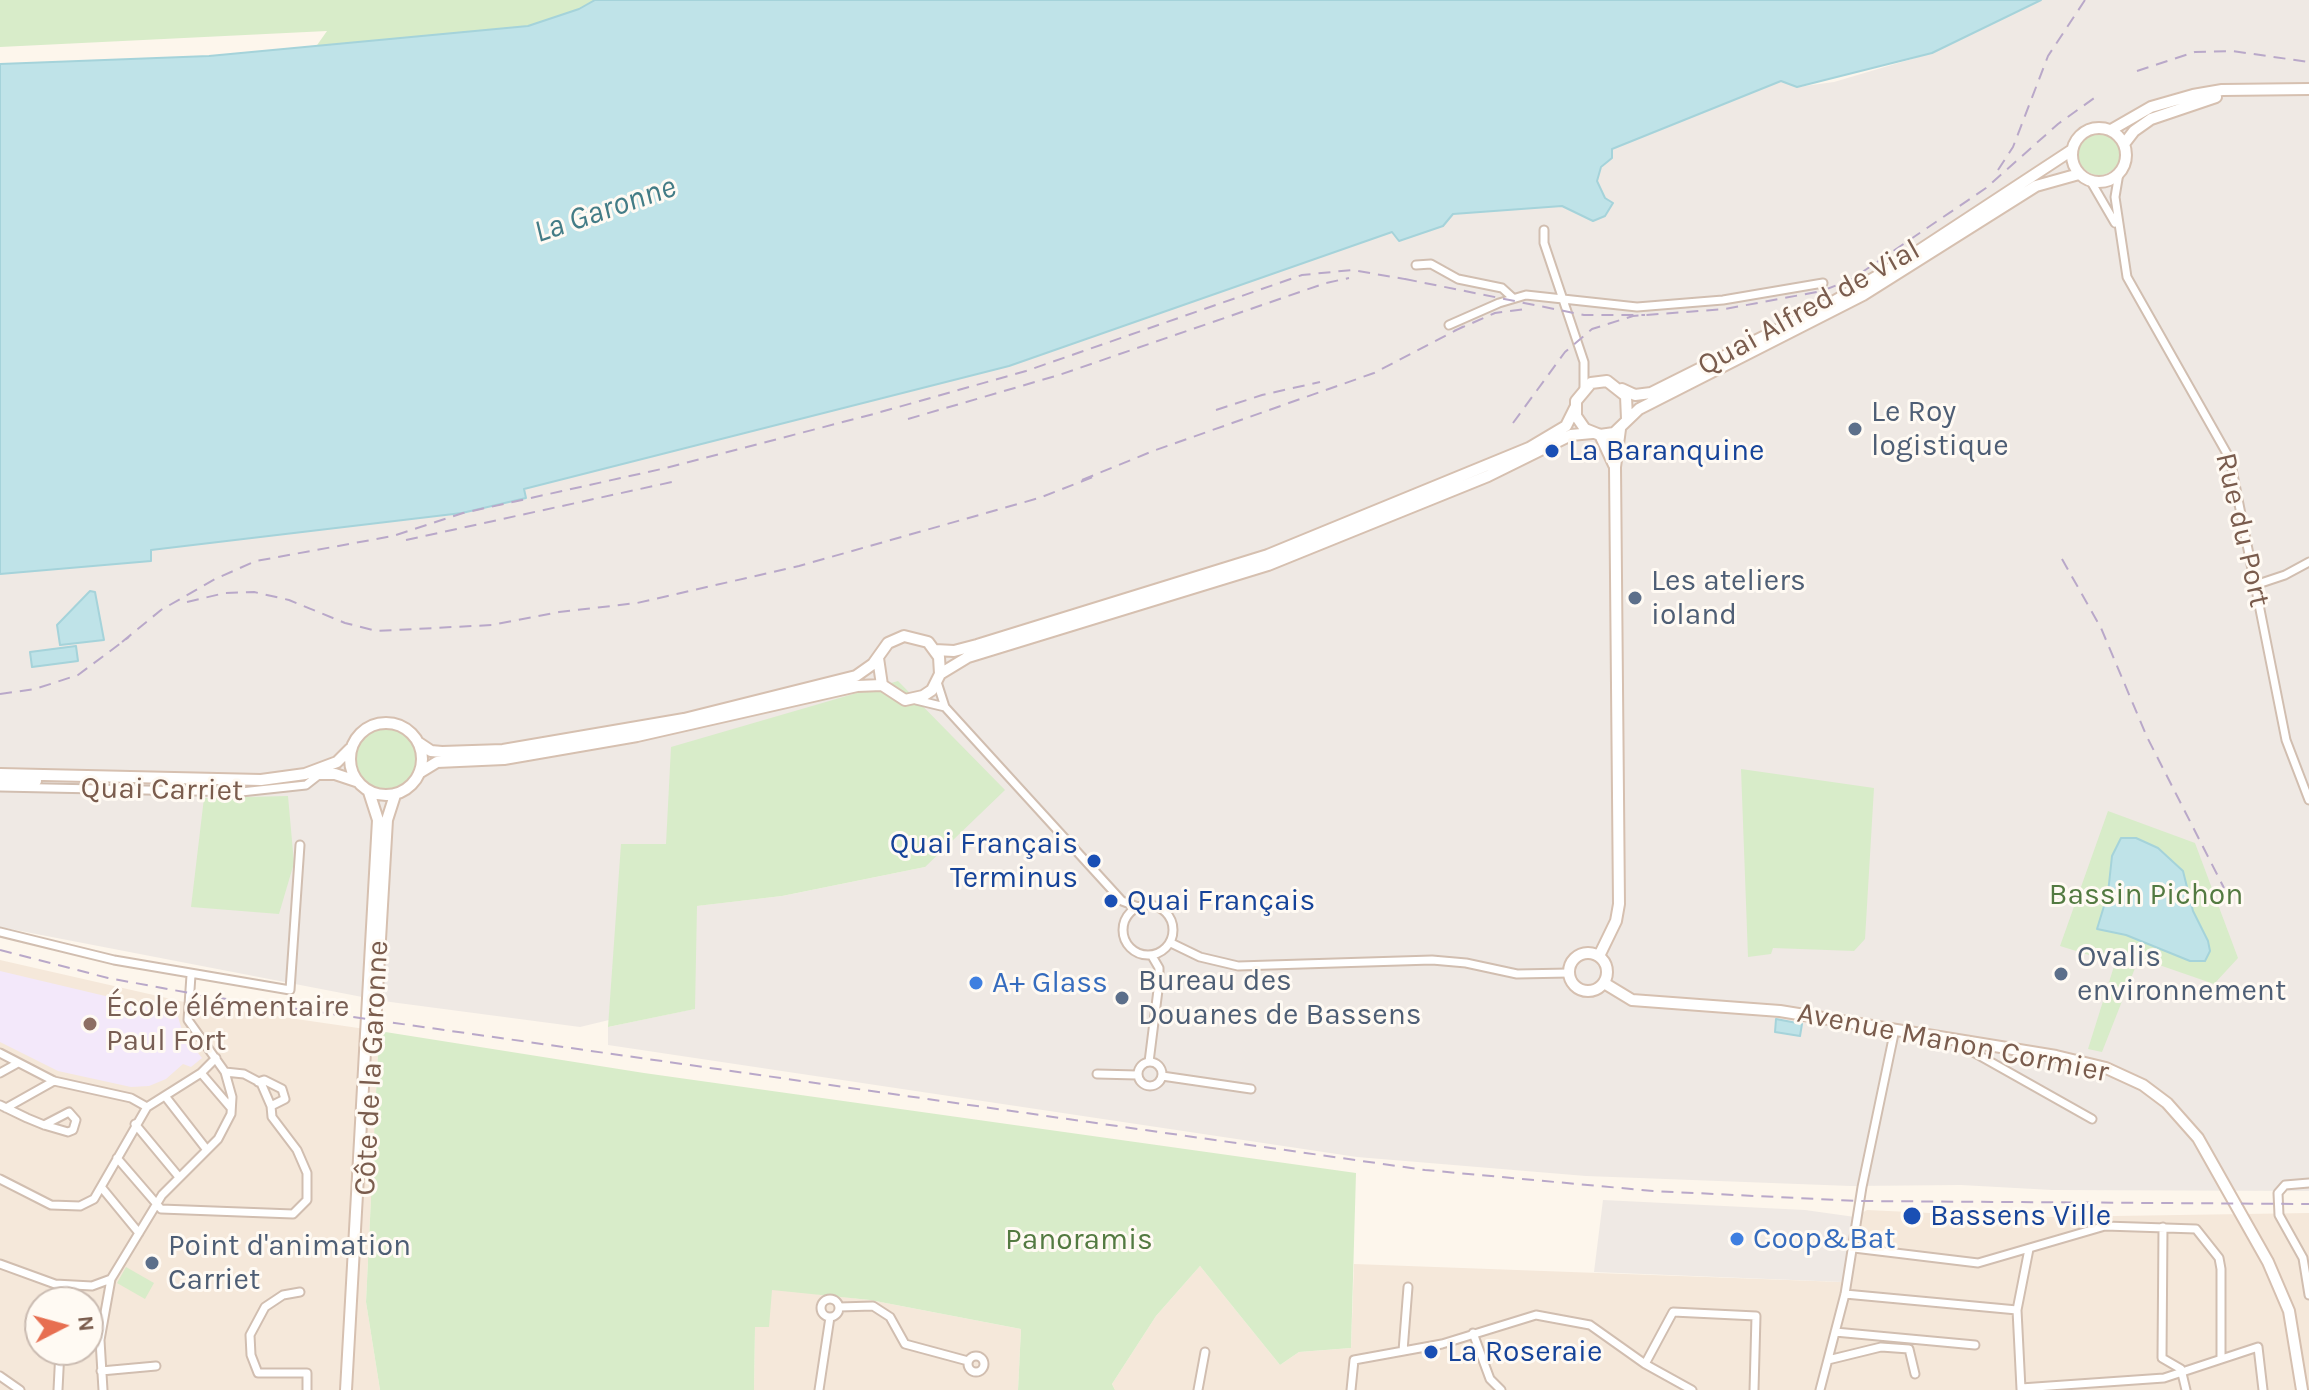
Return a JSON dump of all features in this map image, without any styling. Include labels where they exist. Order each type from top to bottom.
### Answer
[{"type":"main road","points":[[2111,130],[2171,100],[2222,90],[2309,89]]},
{"type":"main road","points":[[2124,144],[2139,126],[2161,115],[2249,90]]},
{"type":"main road","points":[[2098,127],[2111,130],[2124,144],[2126,159],[2119,173],[2109,180],[2090,180],[2079,174],[2072,150],[2084,131],[2098,127]]},
{"type":"main road","name":"Quai Alfred de Vial","points":[[1622,389],[1635,395],[1651,393],[1831,303],[1903,261],[2072,150]]},
{"type":"main road","name":"Quai Alfred de Vial","points":[[1627,419],[1863,295],[2036,186],[2079,174]]},
{"type":"main road","points":[[419,743],[422,763],[419,773],[414,783],[395,795],[369,792],[356,781],[349,760],[350,749],[362,731],[383,723],[404,727],[431,751],[442,752],[503,750],[684,719],[848,679],[868,670],[888,643],[904,636],[921,638],[935,650],[954,651],[1268,555],[1529,448],[1566,426],[1584,388],[1599,381],[1622,389],[1629,403],[1627,419],[1620,429],[1615,467],[1620,888],[1616,921],[1599,956]]},
{"type":"main road","points":[[1575,408],[1580,423],[1596,434],[1615,467]]},
{"type":"main road","points":[[878,658],[882,685],[896,697],[914,700],[923,696],[939,678],[968,657],[1268,565],[1499,472],[1571,435],[1620,429]]},
{"type":"main road","points":[[935,650],[939,678]]},
{"type":"main road","points":[[419,773],[437,762],[505,759],[666,731],[857,686],[882,685]]},
{"type":"main road","name":"Quai Carriet","points":[[305,774],[337,762],[350,749]]},
{"type":"main road","name":"Quai Carriet","points":[[0,774],[238,781],[335,774],[356,781]]},
{"type":"main road","name":"Quai Carriet","points":[[0,785],[62,777]]},
{"type":"main road","name":"Côte de la Garonne","points":[[346,1390],[378,820],[369,792]]},
{"type":"main road","name":"Côte de la Garonne","points":[[353,1390],[387,820],[395,795]]},
{"type":"main road","points":[[1581,954],[1599,956],[1606,965],[1604,983],[1595,991],[1583,991],[1573,984],[1569,973],[1572,961],[1581,954]]},
{"type":"main road","name":"Avenue Manon Cormier","points":[[1604,983],[1632,1000],[1746,1007],[2082,1061],[2126,1076],[2156,1093],[2185,1121],[2213,1161],[2280,1286],[2296,1338],[2302,1390]]},
{"type":"street","name":"Rue du Port","points":[[2119,173],[2115,191],[2118,232],[2132,289],[2230,459],[2286,740],[2309,800]]},
{"type":"street","name":"Rue du Port","points":[[2090,180],[2118,232]]},
{"type":"street","points":[[1544,230],[1544,243],[1584,362],[1584,388]]},
{"type":"street","points":[[1416,265],[1431,264],[1458,279],[1502,288],[1513,298]]},
{"type":"street","points":[[1449,325],[1513,298],[1563,297],[1637,307],[1723,300],[1823,283]]},
{"type":"street","points":[[2255,585],[2285,575],[2309,562]]},
{"type":"street","points":[[939,678],[945,707],[1122,901],[1138,907],[1154,905],[1167,913],[1174,927],[1171,943],[1152,956],[1136,953],[1129,947],[1123,932],[1122,901]]},
{"type":"street","points":[[914,700],[945,707]]},
{"type":"street","name":"Quai Carriet","points":[[0,785],[241,792],[306,785],[320,774]]},
{"type":"street","points":[[0,932],[191,975],[290,990],[300,845]]},
{"type":"street","points":[[1125,920],[1138,907]]},
{"type":"street","points":[[1171,943],[1200,957],[1238,966],[1432,960],[1466,963],[1517,974],[1569,973]]},
{"type":"street","points":[[1149,1062],[1159,982],[1159,968],[1152,956]]},
{"type":"street","points":[[103,1390],[101,1329],[111,1279],[156,1205],[227,1127],[231,1108],[225,1072],[188,1020],[191,975]]},
{"type":"street","points":[[1820,1390],[1845,1294],[1862,1187],[1895,1029]]},
{"type":"street","points":[[1970,1043],[1970,1051],[2092,1119]]},
{"type":"street","points":[[1999,1066],[1997,1057],[2006,1048]]},
{"type":"street","points":[[0,1053],[54,1081],[131,1098],[147,1107]]},
{"type":"street","points":[[0,1179],[51,1205],[80,1206],[94,1199],[147,1107],[201,1073],[216,1058]]},
{"type":"street","points":[[1137,1075],[1141,1065],[1149,1062],[1157,1065],[1162,1076]]},
{"type":"street","points":[[0,1073],[18,1063]]},
{"type":"street","points":[[225,1072],[244,1074],[258,1082],[269,1082],[286,1094],[284,1101],[271,1106]]},
{"type":"street","points":[[201,1073],[231,1108]]},
{"type":"street","points":[[1097,1074],[1137,1075],[1147,1086],[1157,1084],[1162,1076]]},
{"type":"street","points":[[1162,1076],[1251,1089]]},
{"type":"street","points":[[3,1106],[54,1081]]},
{"type":"street","points":[[117,1158],[156,1205],[171,1211],[293,1214],[307,1200],[307,1173],[297,1150],[272,1117],[271,1106],[258,1082]]},
{"type":"street","points":[[165,1096],[207,1150]]},
{"type":"street","points":[[3,1106],[44,1125]]},
{"type":"street","points":[[135,1124],[179,1177]]},
{"type":"street","points":[[2309,1183],[2291,1183],[2281,1188],[2279,1215],[2303,1258],[2309,1295]]},
{"type":"street","points":[[102,1188],[139,1233]]},
{"type":"street","points":[[1854,1248],[1978,1263],[2105,1226],[2196,1229],[2219,1258],[2221,1357]]},
{"type":"street","points":[[2163,1227],[2162,1358],[2181,1369],[2186,1390]]},
{"type":"street","points":[[2029,1249],[2017,1310],[2021,1389],[2164,1378],[2181,1369],[2258,1347],[2263,1390]]},
{"type":"street","points":[[0,1264],[36,1280],[63,1285],[92,1286],[111,1279]]},
{"type":"street","points":[[1403,1351],[1408,1287]]},
{"type":"street","points":[[300,1292],[283,1295],[265,1307],[250,1335],[251,1355],[258,1373],[307,1373],[307,1390]]},
{"type":"street","points":[[1845,1294],[2017,1310]]},
{"type":"street","points":[[835,1300],[838,1313],[830,1317],[822,1313],[823,1301],[835,1300]]},
{"type":"street","points":[[839,1307],[873,1306],[890,1317],[905,1344],[968,1361]]},
{"type":"street","points":[[1645,1364],[1673,1312],[1756,1316],[1754,1390]]},
{"type":"street","points":[[1351,1390],[1354,1360],[1442,1344],[1536,1315],[1556,1316],[1590,1325],[1674,1386],[1692,1390]]},
{"type":"street","points":[[819,1390],[830,1317]]},
{"type":"street","points":[[1835,1332],[1975,1345]]},
{"type":"street","points":[[1473,1333],[1490,1379],[1501,1390]]},
{"type":"street","points":[[1828,1360],[1881,1347],[1909,1349],[1915,1374]]},
{"type":"street","points":[[1198,1390],[1205,1352]]},
{"type":"street","points":[[58,1390],[59,1366]]},
{"type":"street","points":[[101,1371],[156,1366]]},
{"type":"street","points":[[0,1376],[20,1390]]},
{"type":"shaded area","points":[[2041,0],[2309,0],[2309,1191],[1851,1186],[1586,1176],[1357,1157],[608,1045],[608,1027],[694,1009],[696,906],[782,896],[925,867],[666,844],[622,844],[609,1020],[580,1027],[383,1001],[0,927],[0,574],[150,561],[150,550],[525,497],[523,489],[1393,232],[1399,241],[1443,226],[1453,214],[1562,206],[1593,221],[1613,203],[1602,195],[1597,181],[1598,172],[1611,158],[1612,149],[1781,81],[1797,87],[1834,82],[1932,53]]},
{"type":"shaded area","points":[[0,960],[193,1004],[379,1031],[366,1302],[380,1390],[0,1390]]},
{"type":"shaded area","name":"École élémentaire Paul Fort","points":[[0,971],[177,1013],[183,1034],[202,1058],[191,1067],[183,1064],[166,1079],[149,1086],[131,1087],[58,1071],[0,1042]]},
{"type":"shaded area","points":[[1603,1200],[1805,1210],[1855,1217],[1843,1282],[1594,1272]]},
{"type":"shaded area","points":[[1867,1210],[1930,1213],[1930,1228],[1931,1221],[1938,1221],[1938,1214],[2027,1214],[2049,1217],[2309,1213],[2309,1390],[1115,1390],[1112,1384],[1156,1316],[1200,1266],[1280,1365],[1299,1352],[1351,1348],[1354,1264],[1842,1282],[1855,1217]]},
{"type":"shaded area","points":[[771,1289],[870,1300],[1021,1329],[1018,1390],[754,1390],[755,1326]]},
{"type":"green space","points":[[0,0],[595,0],[579,9],[528,26],[315,48],[327,31],[0,47]]},
{"type":"green space","points":[[2099,133],[2114,139],[2120,154],[2114,169],[2099,175],[2084,169],[2078,154],[2084,139]]},
{"type":"green space","points":[[898,681],[1005,790],[925,867],[782,896],[697,906],[695,1009],[608,1027],[621,844],[666,844],[671,747]]},
{"type":"green space","points":[[385,728],[397,730],[407,737],[414,747],[414,771],[407,781],[397,788],[385,790],[373,788],[363,781],[356,771],[354,759],[356,747],[363,737],[373,730]]},
{"type":"green space","points":[[1741,769],[1874,788],[1865,939],[1854,951],[1773,948],[1771,954],[1748,957]]},
{"type":"green space","points":[[288,796],[294,863],[279,914],[191,907],[204,798]]},
{"type":"green space","name":"Bassin Pichon","points":[[2108,811],[2195,843],[2238,958],[2214,984],[2139,958],[2102,1052],[2088,1049],[2115,963],[2060,946]]},
{"type":"green space","name":"Panoramis","points":[[379,1031],[644,1073],[1356,1173],[1351,1348],[1299,1352],[1280,1365],[1200,1266],[1156,1316],[1112,1384],[1115,1390],[1018,1390],[1021,1329],[870,1300],[772,1290],[769,1327],[755,1327],[754,1390],[380,1390],[366,1302]]},
{"type":"green space","points":[[126,1267],[154,1283],[145,1299],[117,1283]]},
{"type":"water","name":"La Garonne","points":[[595,0],[2041,0],[1932,53],[1797,87],[1781,81],[1612,149],[1612,158],[1601,167],[1597,181],[1605,198],[1613,203],[1605,216],[1593,221],[1562,206],[1453,214],[1443,226],[1399,241],[1392,232],[1009,366],[524,489],[526,498],[462,513],[151,550],[151,561],[0,574],[0,64],[209,56],[528,26],[579,9]]},
{"type":"water","points":[[90,591],[95,592],[104,640],[60,645],[57,625]]},
{"type":"water","points":[[76,646],[78,661],[32,667],[30,652]]},
{"type":"water","name":"Bassin Pichon","points":[[2121,838],[2136,838],[2158,848],[2183,871],[2193,911],[2208,941],[2210,951],[2205,961],[2190,961],[2126,935],[2097,929],[2108,893],[2112,856]]},
{"type":"water","points":[[1776,1019],[1802,1024],[1800,1036],[1775,1032]]},
{"type":"railway","points":[[1998,170],[2013,147],[2048,56],[2085,0]]},
{"type":"railway","points":[[2137,71],[2195,52],[2232,51],[2309,62]]},
{"type":"railway","points":[[1513,423],[1565,352],[1592,329],[1633,316],[1725,309],[1822,291],[1852,279],[1986,188],[2058,124],[2097,96]]},
{"type":"railway","points":[[122,642],[161,610],[215,579],[256,561],[393,536],[463,513],[666,468],[870,415],[1026,371],[1302,275],[1352,270],[1416,281]]},
{"type":"railway","points":[[908,419],[1059,375],[1326,283],[1349,278]]},
{"type":"railway","points":[[1405,279],[1584,315],[1645,315]]},
{"type":"railway","points":[[1454,331],[1495,313],[1526,309]]},
{"type":"railway","points":[[1082,480],[1153,451],[1374,373],[1464,326]]},
{"type":"railway","points":[[1216,410],[1262,395],[1320,382]]},
{"type":"railway","points":[[187,602],[225,593],[254,592],[289,600],[345,623],[377,631],[492,625],[559,612],[637,603],[799,566],[1039,498],[1093,477]]},
{"type":"railway","points":[[406,540],[672,482]]},
{"type":"railway","points":[[2062,559],[2101,628],[2147,737],[2224,888]]},
{"type":"railway","points":[[0,694],[35,689],[78,675],[129,637]]},
{"type":"railway","points":[[0,950],[108,978],[206,996],[1425,1170],[1653,1191],[1858,1201],[2309,1204]]},
{"type":"place","name":"Le Roy logistique","points":[[1855,429]]},
{"type":"place","name":"La Baranquine","points":[[1552,451]]},
{"type":"place","name":"Les ateliers ioland","points":[[1635,598]]},
{"type":"place","name":"Quai Français Terminus","points":[[1094,861]]},
{"type":"place","name":"Quai Français","points":[[1111,901]]},
{"type":"place","name":"Ovalis environnement","points":[[2061,974]]},
{"type":"place","name":"A+ Glass","points":[[976,983]]},
{"type":"place","name":"Bureau des Douanes de Bassens","points":[[1122,998]]},
{"type":"place","name":"École élémentaire Paul Fort","points":[[90,1024]]},
{"type":"place","name":"Bassens Ville","points":[[1912,1216]]},
{"type":"place","name":"Coop&Bat","points":[[1737,1239]]},
{"type":"place","name":"Point d'animation Carriet","points":[[152,1263]]},
{"type":"place","name":"La Roseraie","points":[[1431,1352]]}]
